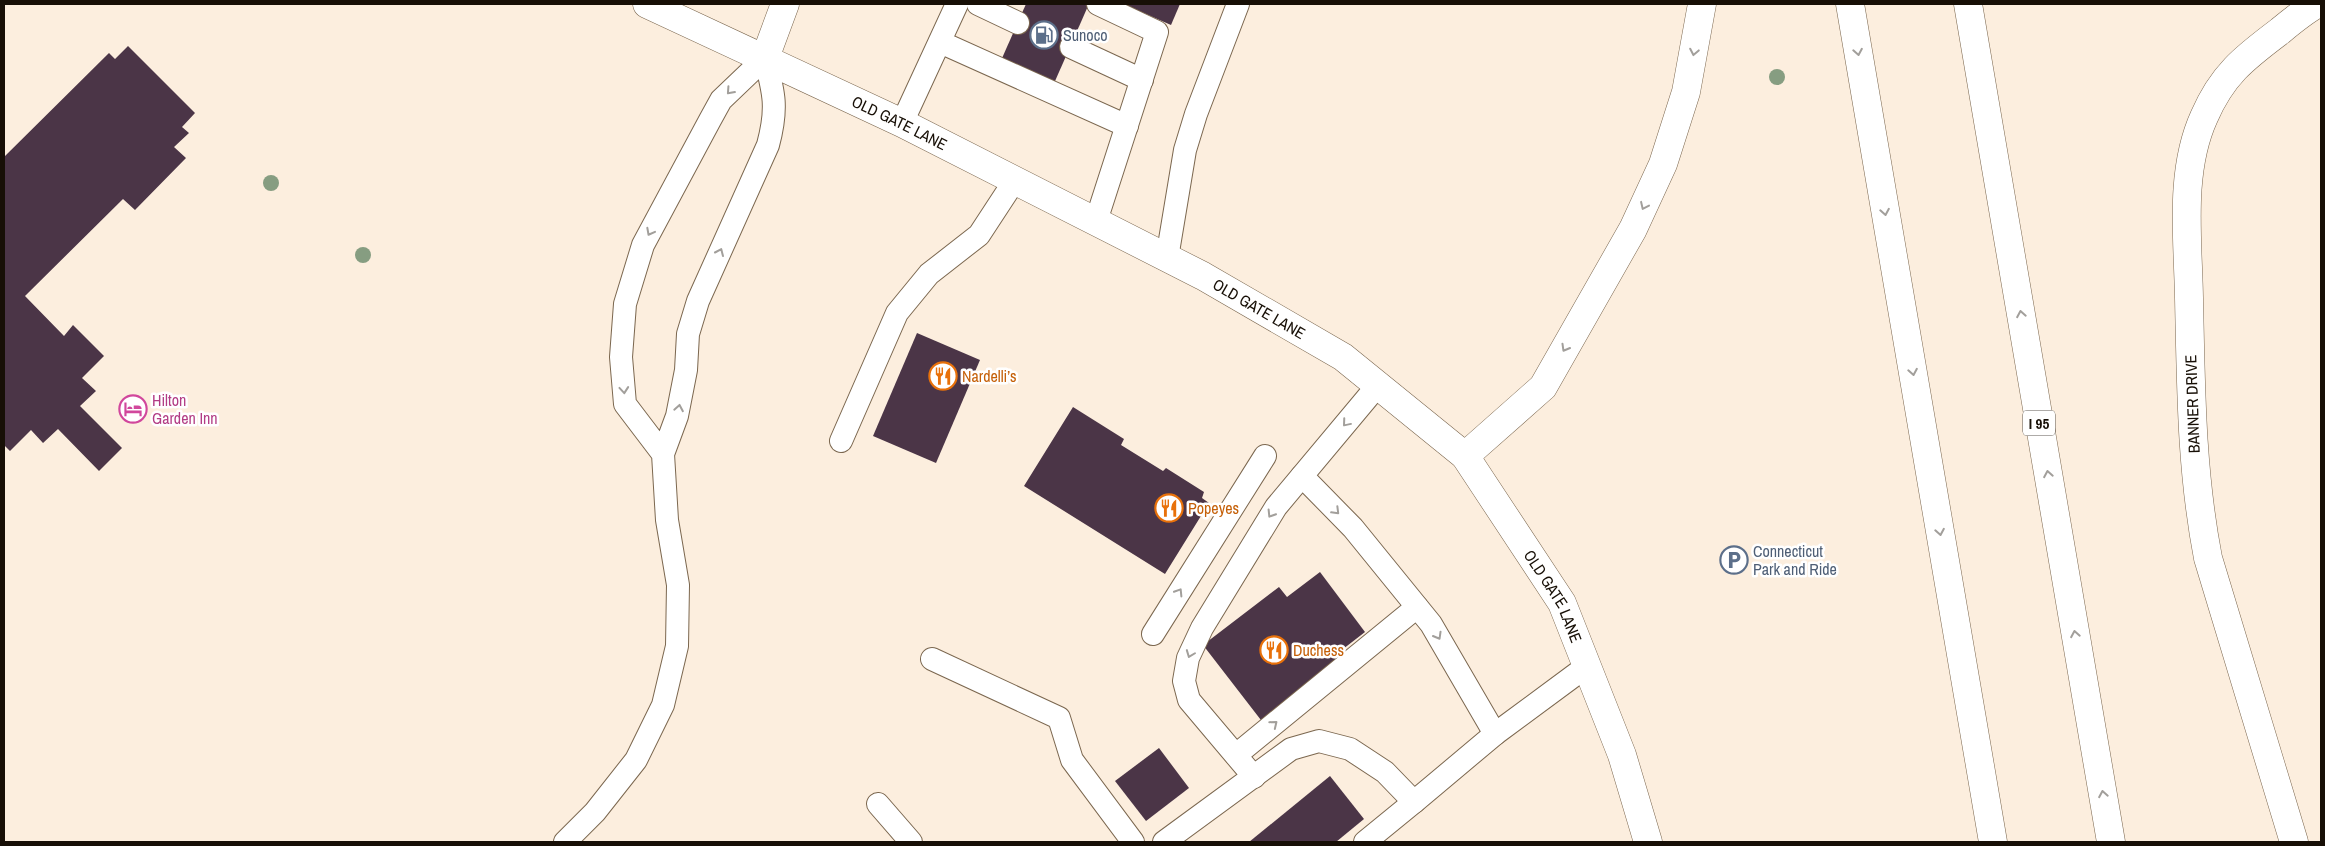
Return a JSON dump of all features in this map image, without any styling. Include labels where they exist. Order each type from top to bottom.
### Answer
[{"type":"main road","name":"OLD GATE LANE","points":[[647,4],[902,123],[1167,258],[1343,358],[1465,456],[1562,603],[1622,755],[1648,842]]},
{"type":"main road","points":[[765,58],[785,4]]},
{"type":"main road","points":[[1465,456],[1543,387],[1633,229],[1663,164],[1686,92],[1702,4]]},
{"type":"main road","points":[[1850,4],[1993,842]]},
{"type":"main road","name":"I 95","points":[[1968,4],[2111,842]]},
{"type":"main road","name":"BANNER DRIVE","points":[[2294,842],[2208,558],[2200,515],[2192,443],[2187,203],[2191,161],[2203,119],[2218,90],[2240,62],[2317,4]]},
{"type":"lane","points":[[902,123],[957,4]]},
{"type":"lane","points":[[978,4],[1018,23]]},
{"type":"lane","points":[[1096,222],[1157,32],[1098,4]]},
{"type":"lane","points":[[1167,258],[1185,150],[1196,114],[1238,4]]},
{"type":"lane","points":[[940,42],[1127,126]]},
{"type":"lane","points":[[1070,47],[1142,80]]},
{"type":"lane","points":[[565,842],[595,812],[636,760],[663,705],[677,646],[678,585],[667,520],[663,454],[677,416],[686,370],[688,334],[698,301],[768,144],[774,122],[775,96],[765,58],[721,100],[643,245],[626,304],[620,357],[625,404],[663,454]]},
{"type":"lane","points":[[841,441],[897,313],[929,274],[979,235],[1014,180]]},
{"type":"lane","points":[[1254,776],[1189,700],[1184,681],[1188,658],[1202,628],[1276,507],[1378,385]]},
{"type":"lane","points":[[1153,634],[1265,456]]},
{"type":"lane","points":[[1302,476],[1353,528],[1431,624],[1495,734]]},
{"type":"lane","points":[[1236,755],[1417,607]]},
{"type":"lane","points":[[932,659],[1059,718],[1072,760],[1133,842]]},
{"type":"lane","points":[[1366,842],[1495,734],[1587,666]]},
{"type":"lane","points":[[1164,842],[1291,749],[1319,741],[1350,749],[1385,772],[1414,802]]},
{"type":"lane","points":[[878,804],[911,842]]},
{"type":"building","name":"Sunoco","points":[[1026,4],[1083,4],[1088,6],[1052,88],[999,65]]},
{"type":"building","points":[[1123,4],[1180,4],[1171,25]]},
{"type":"building","points":[[128,46],[195,113],[182,127],[189,133],[174,147],[186,158],[135,210],[123,199],[25,296],[64,336],[73,325],[104,356],[82,378],[96,391],[80,406],[122,448],[99,471],[58,429],[43,443],[31,430],[10,451],[4,445],[4,157],[109,53],[115,59]]},
{"type":"building","points":[[917,333],[980,360],[936,463],[873,436]]},
{"type":"building","points":[[1073,407],[1124,439],[1121,445],[1163,471],[1166,468],[1204,492],[1202,498],[1209,503],[1165,574],[1024,486]]},
{"type":"building","name":"Duchess","points":[[1320,572],[1365,632],[1334,656],[1341,665],[1264,724],[1203,645],[1279,587],[1287,597]]},
{"type":"building","points":[[1159,748],[1189,788],[1146,821],[1115,781]]},
{"type":"building","points":[[1330,776],[1364,819],[1336,842],[1249,842]]},
{"type":"place","name":"Sunoco","points":[[1044,35]]},
{"type":"place","name":"Nardelli’s","points":[[943,376]]},
{"type":"place","name":"Hilton Garden Inn","points":[[133,409]]},
{"type":"place","name":"Popeyes","points":[[1169,508]]},
{"type":"place","name":"Connecticut Park and Ride","points":[[1734,560]]},
{"type":"place","name":"Duchess","points":[[1274,650]]}]
